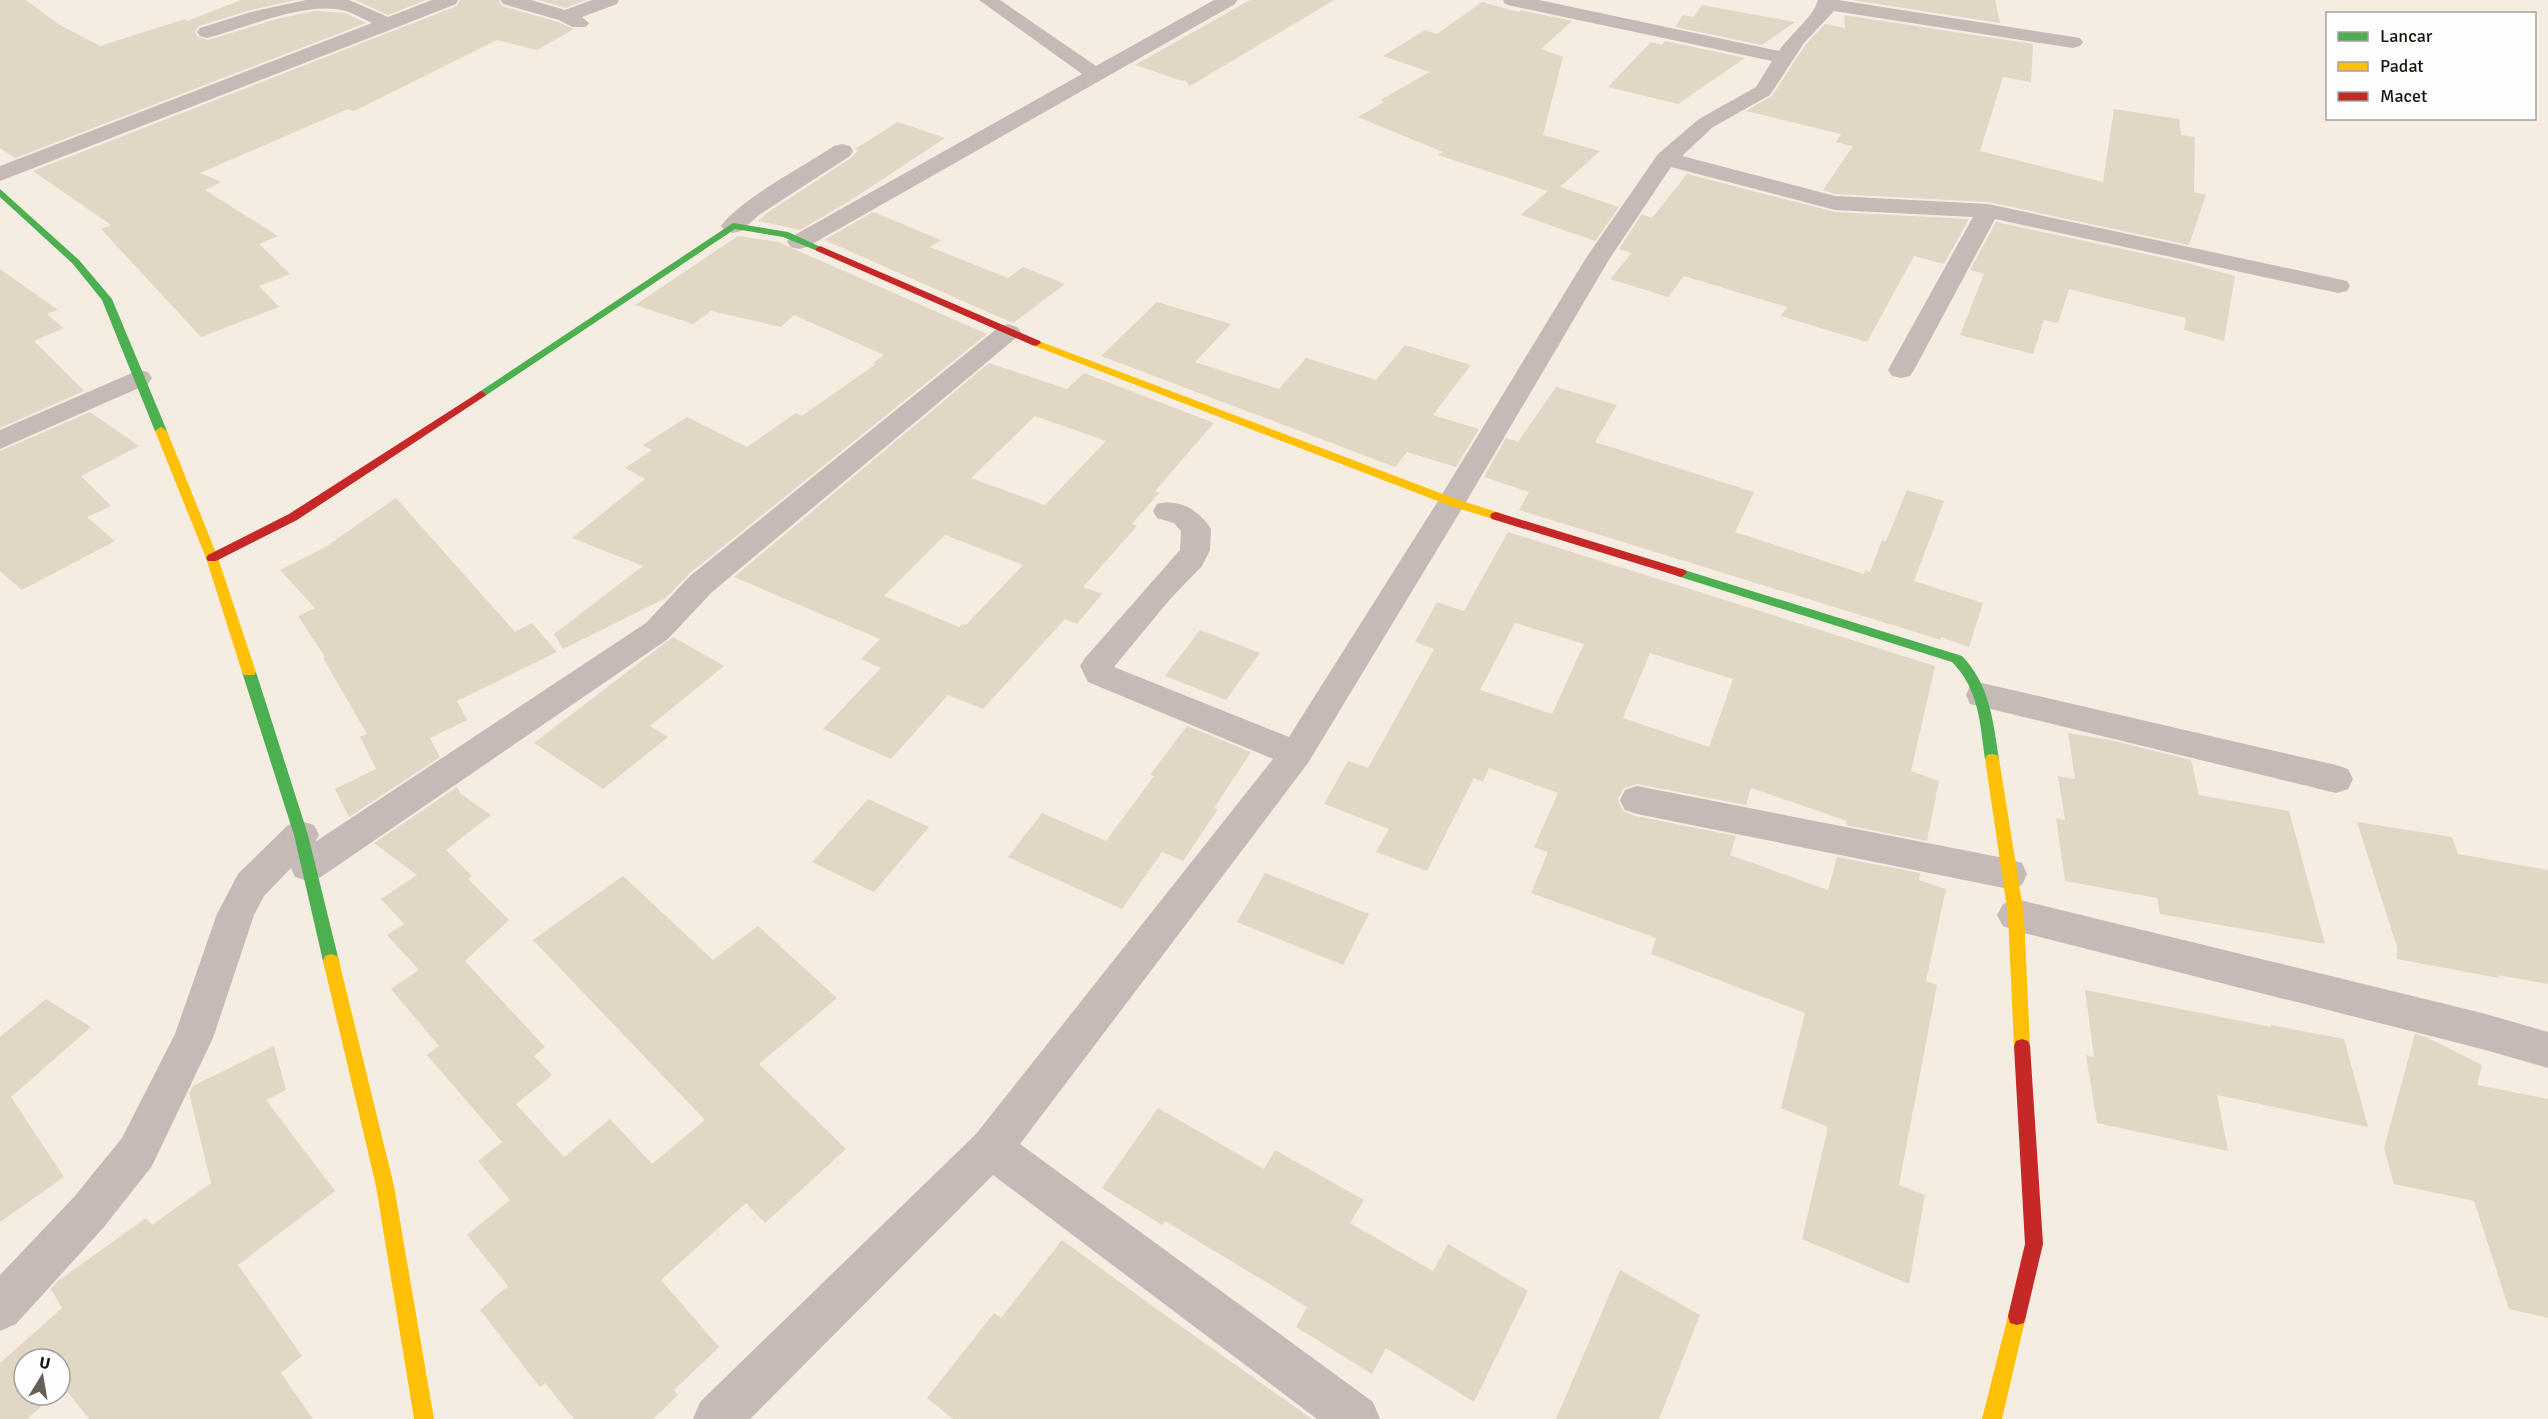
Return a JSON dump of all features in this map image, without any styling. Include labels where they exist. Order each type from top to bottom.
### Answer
[{"type":"street","points":[[0,174],[449,0]]},
{"type":"street","points":[[510,0],[572,20],[610,0]]},
{"type":"street","points":[[988,0],[1096,75]]},
{"type":"street","points":[[799,242],[1228,0]]},
{"type":"street","points":[[1512,0],[1537,2],[1785,58]]},
{"type":"street","points":[[207,32],[282,6],[306,2],[347,6],[388,24]]},
{"type":"street","points":[[717,1419],[991,1148],[1296,754],[1452,502],[1598,258],[1666,159],[1706,123],[1764,92],[1797,39],[1824,11],[1827,2],[2073,42]]},
{"type":"street","points":[[212,558],[293,517],[359,476],[732,226],[751,210],[842,151]]},
{"type":"street","points":[[1666,159],[1835,203],[1988,211],[2337,286]]},
{"type":"street","points":[[0,192],[76,262],[107,299],[212,558],[304,851],[386,1186],[424,1419]]},
{"type":"street","points":[[1901,370],[1988,211]]},
{"type":"street","points":[[732,226],[771,230],[1008,332],[1452,502],[1941,653],[1957,659],[1969,669],[1982,695],[2016,915],[2024,1105],[2034,1244],[1992,1419]]},
{"type":"street","points":[[0,1308],[89,1212],[137,1152],[193,1038],[236,914],[251,885],[657,631],[668,622],[685,599],[701,584],[1008,332]]},
{"type":"street","points":[[0,440],[140,378]]},
{"type":"street","points":[[1167,511],[1184,516],[1196,529],[1195,550],[1191,560],[1160,590],[1105,653],[1096,666],[1099,674],[1296,754]]},
{"type":"street","points":[[1982,695],[2336,779]]},
{"type":"street","points":[[1638,800],[2009,874]]},
{"type":"street","points":[[2016,915],[2482,1030],[2548,1050]]},
{"type":"street","points":[[991,1148],[1356,1419]]},
{"type":"building","points":[[0,0],[26,0],[58,24],[100,46],[185,19],[187,21],[241,0],[295,0],[251,10],[199,26],[195,32],[198,37],[208,40],[277,19],[314,11],[345,13],[366,23],[15,158],[0,148]]},
{"type":"building","points":[[355,0],[426,0],[388,15]]},
{"type":"building","points":[[460,0],[499,0],[502,6],[574,29],[537,50],[497,40],[354,111],[348,109],[200,173],[221,182],[205,190],[278,236],[259,244],[290,274],[259,286],[279,307],[201,337],[101,229],[111,225],[33,171],[457,6]]},
{"type":"building","points":[[539,0],[586,0],[565,8]]},
{"type":"building","points":[[1250,0],[1334,0],[1190,86],[1185,80],[1182,81],[1135,65]]},
{"type":"building","points":[[1852,0],[1995,0],[2000,23]]},
{"type":"building","points":[[1482,2],[1518,12],[1521,10],[1572,21],[1541,49],[1563,57],[1543,135],[1600,151],[1560,187],[1619,207],[1595,241],[1521,215],[1548,191],[1438,155],[1443,152],[1358,117],[1384,102],[1380,100],[1430,72],[1383,56],[1425,30],[1437,34]]},
{"type":"building","points":[[1702,5],[1795,22],[1762,45],[1675,27],[1683,15],[1694,17]]},
{"type":"building","points":[[1844,15],[2033,44],[2031,82],[2003,77],[1980,151],[2103,182],[2114,109],[2179,119],[2181,135],[2195,137],[2194,192],[2206,195],[2189,245],[1988,202],[1835,194],[1823,190],[1853,146],[1836,142],[1841,134],[1746,111],[1772,96],[1806,44],[1825,24],[1845,28]]},
{"type":"building","points":[[1665,41],[1745,58],[1678,104],[1608,87],[1651,42],[1662,45]]},
{"type":"building","points":[[898,122],[945,138],[848,202],[800,230],[758,221],[851,158],[858,150],[855,149]]},
{"type":"building","points":[[1687,174],[1835,212],[1969,219],[1944,264],[1914,256],[1867,342],[1781,316],[1787,307],[1684,276],[1668,297],[1610,279],[1632,253],[1619,249],[1642,214],[1652,218]]},
{"type":"building","points":[[873,212],[941,240],[930,247],[1008,278],[1023,267],[1065,284],[1013,323],[824,240]]},
{"type":"building","points":[[1996,222],[2183,262],[2235,276],[2224,341],[2184,330],[2186,318],[2069,289],[2058,323],[2044,320],[2033,354],[1960,335],[1984,274],[1970,270]]},
{"type":"building","points":[[738,236],[778,242],[987,334],[689,574],[666,598],[563,649],[554,634],[643,566],[572,538],[645,479],[625,468],[652,450],[643,445],[687,417],[747,447],[796,413],[802,416],[876,364],[873,363],[884,355],[794,315],[781,327],[711,311],[693,324],[635,305]]},
{"type":"building","points":[[0,269],[58,310],[47,314],[64,328],[34,341],[84,391],[0,428]]},
{"type":"building","points":[[1157,302],[1231,324],[1195,362],[1279,389],[1306,358],[1376,380],[1405,345],[1471,365],[1433,415],[1479,429],[1456,467],[1407,452],[1395,467],[1101,356]]},
{"type":"building","points":[[989,363],[1067,389],[1084,373],[1214,423],[1155,491],[1159,493],[1132,524],[1137,526],[1083,587],[1102,594],[1077,624],[1065,619],[983,709],[948,695],[891,759],[823,729],[881,668],[861,659],[880,639],[734,577]],"holes":[[[1035,416],[1106,441],[1045,505],[971,478]],[[945,535],[1023,565],[966,625],[962,624],[959,627],[884,596]]]},
{"type":"building","points":[[1556,387],[1617,405],[1595,442],[1754,492],[1735,532],[1864,574],[1865,570],[1870,572],[1882,540],[1886,541],[1907,490],[1944,501],[1914,581],[1983,603],[1969,647],[1519,510],[1529,492],[1484,477],[1506,438],[1518,442]]},
{"type":"building","points":[[90,412],[139,446],[81,476],[111,506],[87,517],[115,541],[22,590],[0,571],[0,451]]},
{"type":"building","points":[[396,498],[515,632],[532,623],[557,652],[457,701],[467,720],[430,738],[440,757],[349,817],[335,789],[376,769],[360,737],[367,734],[323,658],[325,657],[298,616],[315,608],[280,570],[324,548]]},
{"type":"building","points":[[1508,532],[1935,666],[1911,771],[1939,781],[1927,841],[1846,825],[1847,821],[1751,788],[1746,805],[1637,784],[1624,788],[1618,799],[1623,811],[1636,816],[1736,836],[1730,855],[1828,890],[1837,857],[1920,873],[1919,880],[1946,889],[1926,981],[1937,985],[1899,1185],[1925,1195],[1909,1284],[1802,1239],[1828,1127],[1781,1108],[1805,1013],[1651,954],[1656,938],[1531,893],[1548,852],[1534,847],[1558,793],[1489,768],[1483,782],[1474,778],[1427,871],[1376,852],[1389,829],[1324,804],[1348,761],[1368,768],[1434,649],[1415,642],[1437,602],[1464,611]],"holes":[[[1515,623],[1584,644],[1552,714],[1480,690]],[[1650,653],[1733,679],[1709,747],[1623,718]]]},
{"type":"building","points":[[1200,630],[1260,653],[1226,700],[1165,676]]},
{"type":"building","points":[[673,637],[724,666],[650,726],[668,737],[603,789],[534,743]]},
{"type":"building","points":[[1187,726],[1251,752],[1214,808],[1218,809],[1183,861],[1162,852],[1122,909],[1008,857],[1042,813],[1106,841],[1154,776],[1150,775]]},
{"type":"building","points":[[2068,733],[2110,740],[2191,760],[2199,795],[2289,811],[2325,944],[2160,914],[2157,898],[2065,881],[2056,818],[2065,820],[2058,776],[2075,779]]},
{"type":"building","points":[[457,787],[461,794],[491,815],[446,850],[472,876],[468,879],[509,920],[465,961],[545,1047],[534,1056],[552,1075],[516,1104],[564,1157],[610,1119],[652,1164],[705,1120],[533,940],[623,876],[713,960],[758,926],[837,998],[759,1064],[846,1149],[765,1223],[746,1203],[661,1280],[719,1347],[674,1390],[678,1395],[653,1419],[574,1419],[545,1383],[540,1387],[480,1310],[508,1286],[467,1235],[510,1200],[478,1161],[502,1142],[427,1055],[439,1046],[391,989],[419,970],[387,935],[404,924],[381,899],[417,875],[374,843]]},
{"type":"building","points":[[868,799],[929,827],[874,892],[812,862]]},
{"type":"building","points":[[2357,822],[2452,837],[2458,854],[2548,870],[2548,984],[2498,975],[2499,978],[2397,959],[2397,947]]},
{"type":"building","points":[[1265,873],[1369,914],[1343,965],[1237,922]]},
{"type":"building","points":[[2085,990],[2344,1039],[2368,1127],[2217,1095],[2228,1151],[2097,1123],[2086,1055],[2094,1057]]},
{"type":"building","points":[[46,999],[91,1027],[11,1097],[64,1177],[0,1222],[0,1037]]},
{"type":"building","points":[[2415,1034],[2426,1037],[2482,1065],[2477,1085],[2548,1099],[2548,1318],[2509,1309],[2474,1201],[2394,1184],[2384,1148]]},
{"type":"building","points":[[274,1046],[286,1090],[266,1100],[335,1191],[238,1265],[302,1356],[281,1373],[313,1419],[89,1419],[72,1397],[72,1347],[18,1347],[62,1308],[51,1289],[58,1281],[146,1218],[152,1225],[211,1183],[189,1093],[193,1086]]},
{"type":"building","points":[[1158,1108],[1264,1169],[1275,1150],[1364,1200],[1350,1223],[1433,1271],[1448,1244],[1528,1291],[1474,1402],[1386,1348],[1372,1374],[1296,1327],[1307,1307],[1165,1221],[1162,1225],[1102,1188]]},
{"type":"building","points":[[1062,1240],[1312,1419],[953,1419],[927,1398],[994,1313],[1001,1318]]},
{"type":"building","points":[[1620,1270],[1700,1315],[1659,1419],[1556,1419]]},
{"type":"building","points":[[12,1352],[12,1407],[40,1407],[27,1419],[0,1419],[0,1363]]},
{"type":"traffic: fast","points":[[0,192],[76,262],[107,299],[161,431]]},
{"type":"traffic: fast","points":[[481,394],[733,226],[785,234],[820,249]]},
{"type":"traffic: fast","points":[[1681,573],[1957,659],[1967,669],[1980,692],[1992,759]]},
{"type":"traffic: fast","points":[[249,672],[301,835],[331,961]]},
{"type":"traffic: slow","points":[[1036,343],[1452,502],[1496,516]]},
{"type":"traffic: slow","points":[[161,431],[212,558],[249,672]]},
{"type":"traffic: slow","points":[[1992,759],[2016,915],[2022,1046]]},
{"type":"traffic: slow","points":[[331,961],[385,1186],[424,1419]]},
{"type":"traffic: slow","points":[[1992,1419],[2017,1316]]},
{"type":"traffic: jam","points":[[820,249],[1036,343]]},
{"type":"traffic: jam","points":[[212,558],[293,517],[481,394]]},
{"type":"traffic: jam","points":[[1496,516],[1681,573]]},
{"type":"traffic: jam","points":[[2017,1316],[2034,1244],[2022,1046]]}]
